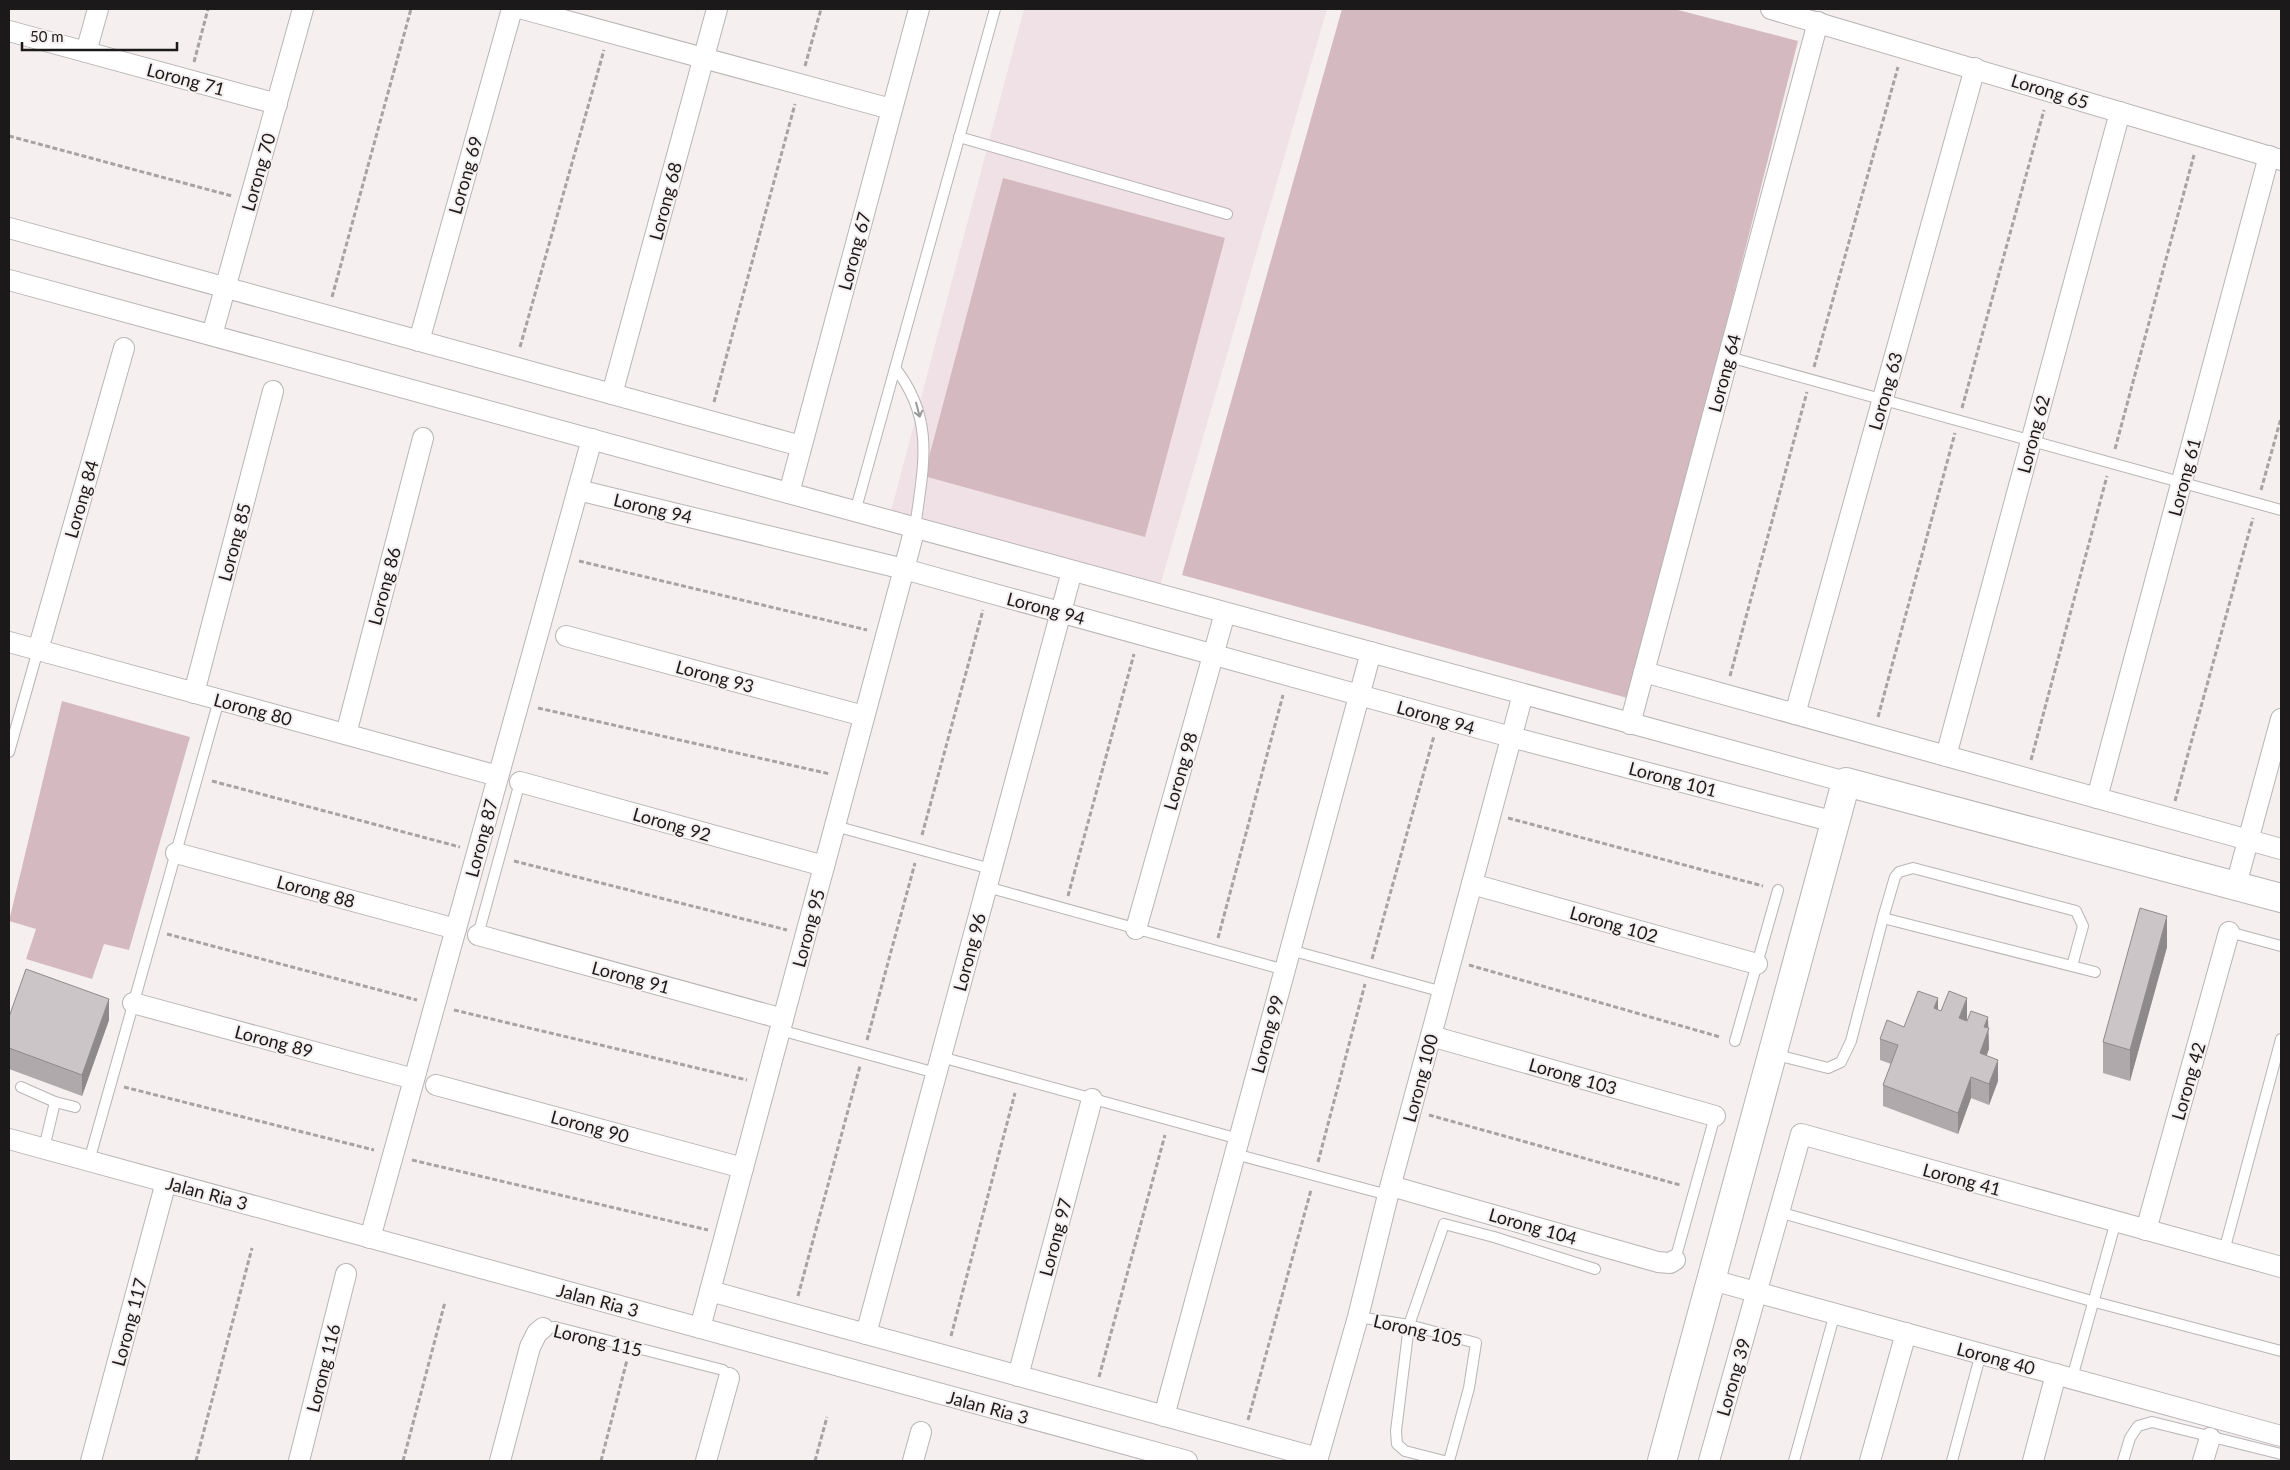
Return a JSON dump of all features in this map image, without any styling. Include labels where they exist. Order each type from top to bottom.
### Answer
[{"type":"street","points":[[86,52],[98,9]]},
{"type":"street","name":"Lorong 70","points":[[212,335],[303,9]]},
{"type":"street","name":"Lorong 69","points":[[419,341],[512,9]]},
{"type":"street","points":[[523,9],[705,57],[891,110]]},
{"type":"street","name":"Lorong 68","points":[[612,394],[717,9]]},
{"type":"street","name":"Lorong 67","points":[[789,493],[919,9]]},
{"type":"street","name":"Lorong 65","points":[[1771,9],[2275,158]]},
{"type":"street","name":"Lorong 64","points":[[1630,724],[1818,22]]},
{"type":"street","name":"Lorong 71","points":[[9,31],[277,104]]},
{"type":"street","name":"Lorong 63","points":[[1795,714],[1975,68]]},
{"type":"street","name":"Lorong 62","points":[[1946,756],[2120,112]]},
{"type":"street","name":"Lorong 61","points":[[2097,798],[2182,483],[2275,158]]},
{"type":"street","points":[[9,228],[801,446]]},
{"type":"street","points":[[9,280],[1630,724],[2281,898]]},
{"type":"street","name":"Lorong 84","points":[[38,650],[124,348]]},
{"type":"street","name":"Lorong 85","points":[[194,693],[273,391]]},
{"type":"street","name":"Lorong 86","points":[[346,734],[423,438]]},
{"type":"street","name":"Lorong 87","points":[[370,1238],[592,439]]},
{"type":"street","name":"Lorong 94","points":[[578,490],[904,568],[1511,737]]},
{"type":"street","name":"Lorong 95","points":[[700,1328],[915,528]]},
{"type":"street","name":"Lorong 96","points":[[866,1334],[1072,571]]},
{"type":"street","name":"Lorong 98","points":[[1136,929],[1225,613]]},
{"type":"street","name":"Lorong 93","points":[[566,636],[864,716]]},
{"type":"street","name":"Lorong 80","points":[[9,642],[498,776]]},
{"type":"street","name":"Lorong 99","points":[[1164,1416],[1371,652]]},
{"type":"street","points":[[1644,672],[2281,849]]},
{"type":"street","name":"Lorong 100","points":[[1317,1460],[1358,1317],[1411,1110],[1523,694]]},
{"type":"street","points":[[2236,885],[2281,719]]},
{"type":"street","name":"Lorong 101","points":[[1511,737],[1835,822]]},
{"type":"street","name":"Lorong 92","points":[[520,782],[824,866]]},
{"type":"street","points":[[1662,1461],[1846,782]]},
{"type":"street","name":"Lorong 88","points":[[176,853],[456,929]]},
{"type":"street","name":"Lorong 102","points":[[1472,884],[1757,964]]},
{"type":"street","name":"Lorong 42","points":[[2146,1230],[2229,932]]},
{"type":"street","name":"Lorong 91","points":[[478,935],[782,1024]]},
{"type":"street","name":"Lorong 89","points":[[133,1003],[414,1079]]},
{"type":"street","name":"Lorong 103","points":[[1431,1036],[1715,1116]]},
{"type":"street","name":"Lorong 90","points":[[436,1085],[743,1168]]},
{"type":"street","name":"Lorong 97","points":[[1018,1376],[1092,1098]]},
{"type":"street","name":"Lorong 41","points":[[1757,1292],[1801,1134],[2281,1267]]},
{"type":"street","name":"Jalan Ria 3","points":[[9,1139],[700,1328],[1125,1453],[1187,1461]]},
{"type":"street","name":"Lorong 117","points":[[91,1461],[166,1182]]},
{"type":"street","name":"Lorong 104","points":[[1390,1191],[1658,1262],[1670,1263],[1675,1260]]},
{"type":"street","name":"Lorong 116","points":[[299,1461],[346,1274]]},
{"type":"street","name":"Lorong 40","points":[[1712,1280],[2281,1436]]},
{"type":"street","points":[[710,1291],[1317,1460]]},
{"type":"street","name":"Lorong 39","points":[[1709,1461],[1757,1292]]},
{"type":"street","name":"Lorong 115","points":[[500,1461],[530,1346],[542,1328]]},
{"type":"street","points":[[1870,1461],[1906,1333]]},
{"type":"street","points":[[2032,1461],[2064,1376]]},
{"type":"street","points":[[706,1461],[729,1378]]},
{"type":"street","points":[[913,1461],[921,1432]]},
{"type":"street","points":[[2203,1461],[2210,1438]]},
{"type":"lane","points":[[855,512],[995,9]]},
{"type":"lane","points":[[959,137],[1227,214]]},
{"type":"lane","points":[[1729,357],[2281,510]]},
{"type":"lane","points":[[895,368],[907,383],[918,405],[923,430],[924,457],[915,528]]},
{"type":"lane","points":[[9,752],[38,650]]},
{"type":"lane","points":[[89,1160],[219,700]]},
{"type":"lane","points":[[478,935],[520,782]]},
{"type":"lane","points":[[835,826],[918,849],[1064,909],[1285,970]]},
{"type":"lane","points":[[1772,1054],[1828,1068],[1841,1062],[1851,1041],[1883,918],[1895,877],[1899,872],[1913,868],[2076,911],[2083,926],[2072,966]]},
{"type":"lane","points":[[1735,1041],[1778,890]]},
{"type":"lane","points":[[1883,918],[2095,972]]},
{"type":"lane","points":[[2229,932],[2281,946]]},
{"type":"lane","points":[[1290,950],[1443,992]]},
{"type":"lane","points":[[782,1024],[863,1053],[1019,1079],[1092,1098],[1170,1120],[1315,1174],[1390,1191]]},
{"type":"lane","points":[[2224,1251],[2281,1039]]},
{"type":"lane","points":[[21,1087],[56,1102],[75,1107]]},
{"type":"lane","points":[[44,1148],[56,1102]]},
{"type":"lane","points":[[1675,1260],[1715,1116]]},
{"type":"lane","points":[[1779,1212],[2095,1302],[2281,1351]]},
{"type":"lane","points":[[2064,1376],[2095,1302],[2116,1221]]},
{"type":"lane","points":[[1444,1461],[1405,1451],[1397,1444],[1396,1431],[1409,1325],[1444,1224],[1494,1237],[1595,1269]]},
{"type":"lane","points":[[1794,1461],[1835,1313]]},
{"type":"lane","name":"Lorong 105","points":[[1358,1317],[1409,1325],[1476,1343],[1470,1388],[1449,1461]]},
{"type":"lane","name":"Lorong 115","points":[[542,1328],[555,1327],[723,1370],[729,1378]]},
{"type":"lane","points":[[1952,1461],[1981,1353]]},
{"type":"lane","points":[[2123,1461],[2130,1438],[2138,1426],[2152,1422],[2210,1438],[2281,1454],[2279,1461]]},
{"type":"path","points":[[189,80],[208,9]]},
{"type":"path","points":[[327,316],[411,9]]},
{"type":"path","points":[[709,421],[821,9]]},
{"type":"path","points":[[514,367],[609,32]]},
{"type":"path","points":[[9,136],[250,201]]},
{"type":"path","points":[[2170,818],[2281,418]]},
{"type":"path","points":[[559,557],[886,635]]},
{"type":"path","points":[[793,1314],[988,592]]},
{"type":"path","points":[[1064,909],[1140,634]]},
{"type":"path","points":[[1214,950],[1289,676]]},
{"type":"path","points":[[518,704],[848,778]]},
{"type":"path","points":[[1243,1438],[1439,717]]},
{"type":"path","points":[[1491,813],[1778,890]]},
{"type":"path","points":[[154,930],[435,1005],[766,1085]]},
{"type":"path","points":[[1451,960],[1735,1041]]},
{"type":"path","points":[[946,1356],[1019,1079]]},
{"type":"path","points":[[111,1084],[393,1155],[725,1234]]},
{"type":"path","points":[[1411,1110],[1695,1189]]},
{"type":"path","points":[[1094,1397],[1170,1120]]},
{"type":"path","points":[[196,1461],[252,1248]]},
{"type":"path","points":[[403,1461],[445,1302]]},
{"type":"path","points":[[601,1461],[631,1346]]},
{"type":"path","points":[[815,1461],[827,1417]]},
{"type":"shaded area","points":[[1024,9],[1327,9],[1160,586],[891,511]]},
{"type":"shaded area","points":[[1342,9],[1674,9],[1798,41],[1631,699],[1182,575]]},
{"type":"shaded area","points":[[1003,178],[1225,238],[1145,537],[924,476]]},
{"type":"shaded area","points":[[62,701],[190,737],[129,950],[104,944],[92,979],[26,959],[36,929],[9,921]]},
{"type":"building","points":[[2140,908],[2167,916],[2130,1050],[2103,1042]]},
{"type":"building","points":[[26,969],[109,999],[82,1075],[9,1048],[9,1017]]},
{"type":"building","points":[[1918,991],[1938,998],[1934,1008],[1941,1011],[1949,991],[1967,998],[1959,1018],[1967,1021],[1971,1011],[1988,1017],[1984,1027],[1989,1028],[1980,1053],[1998,1060],[1989,1084],[1971,1077],[1958,1113],[1883,1085],[1898,1045],[1880,1039],[1887,1020],[1904,1027]]}]
